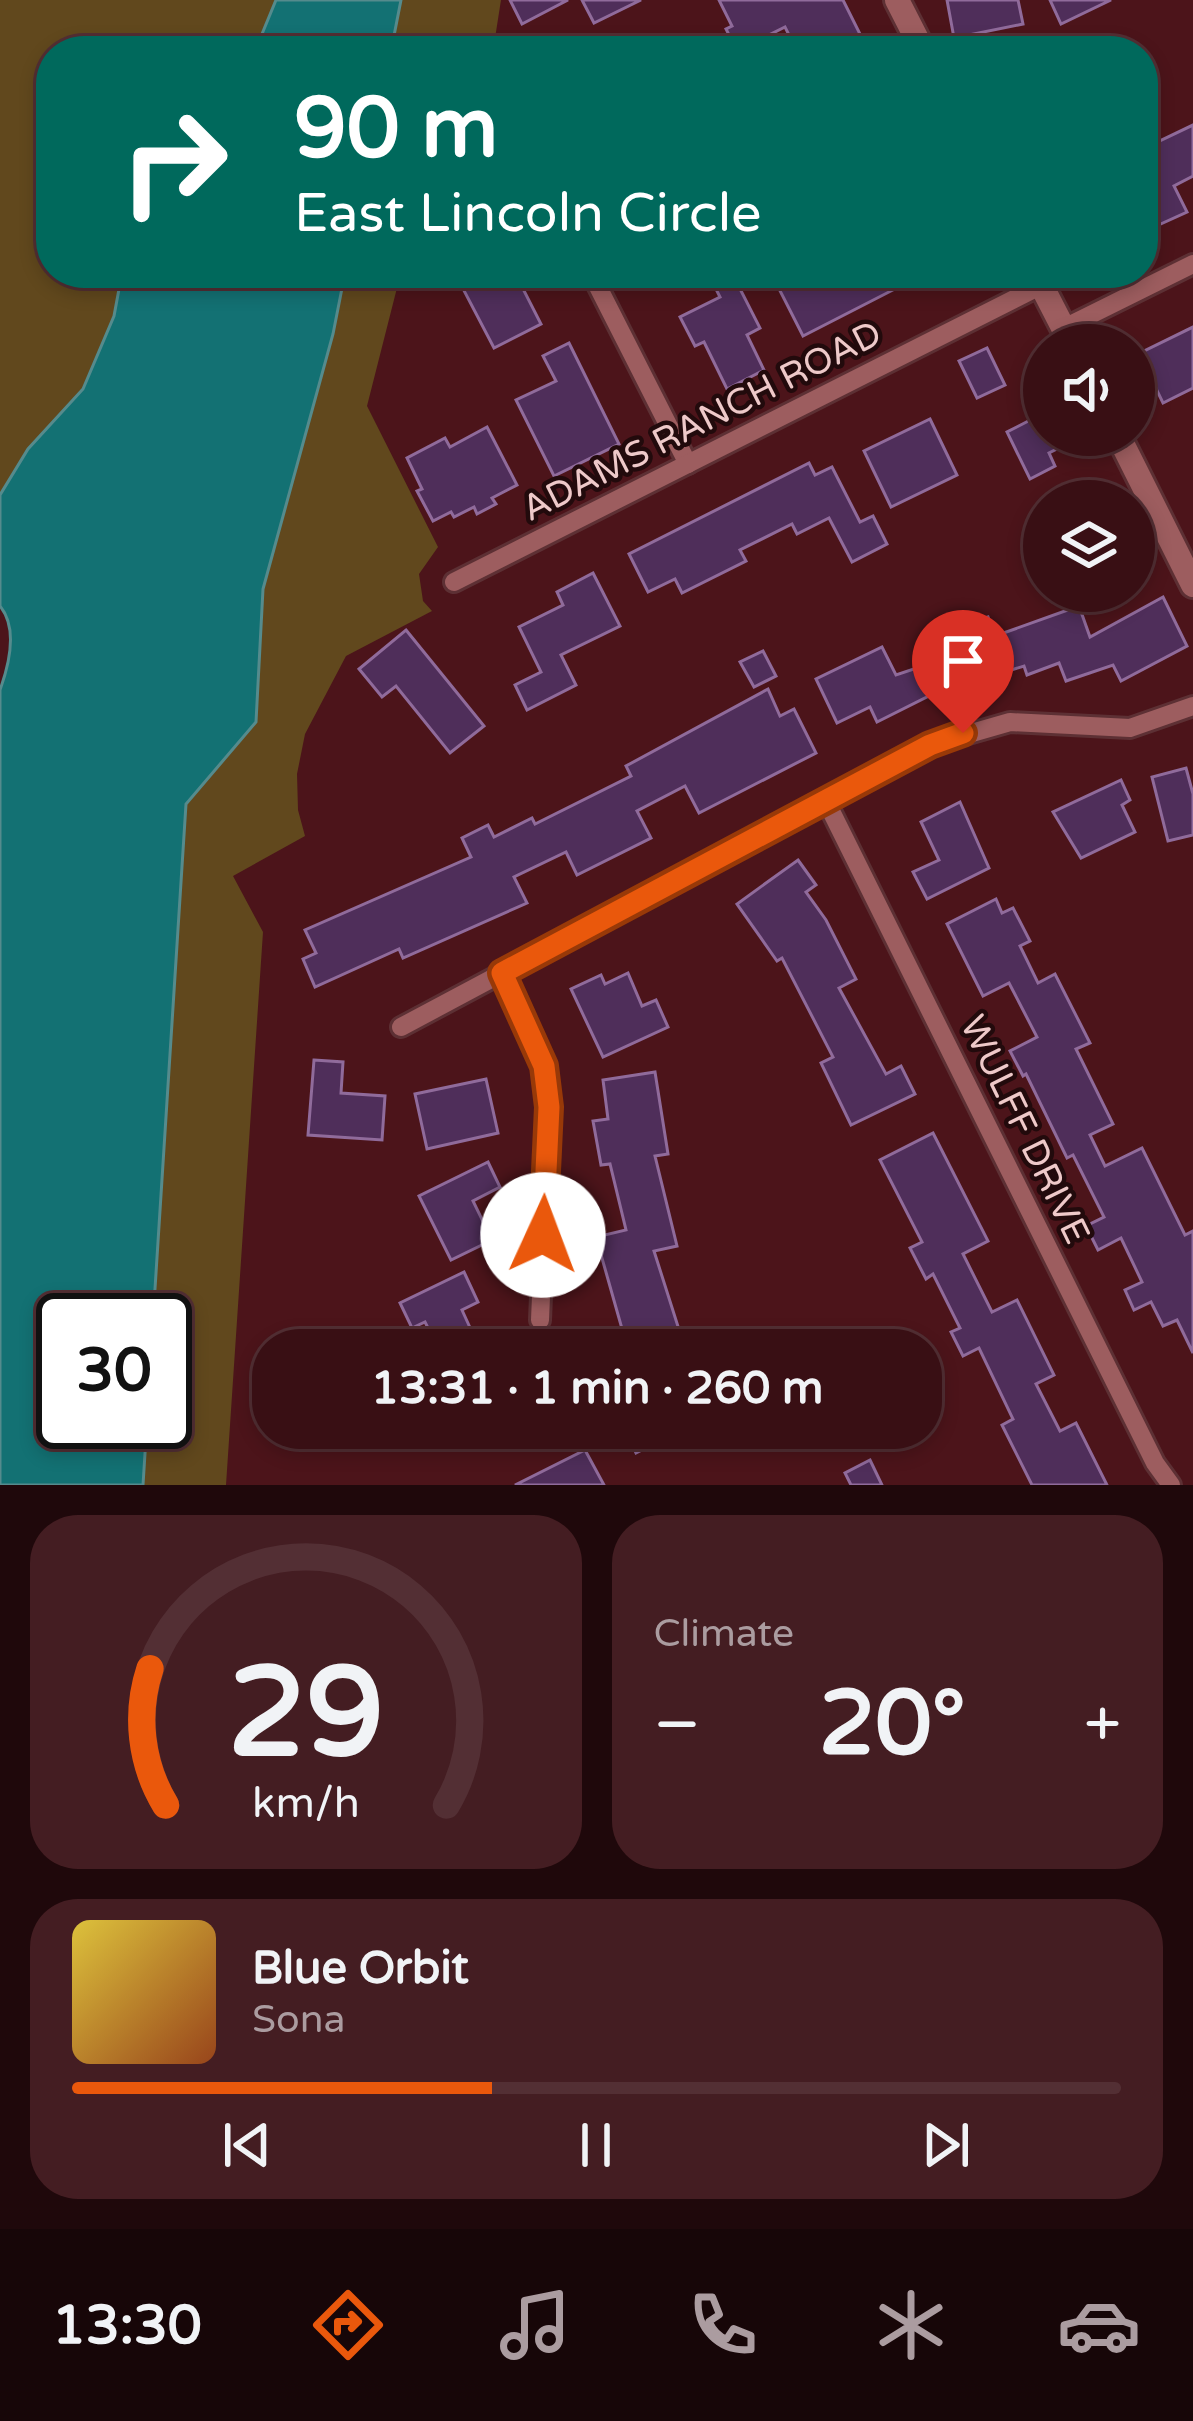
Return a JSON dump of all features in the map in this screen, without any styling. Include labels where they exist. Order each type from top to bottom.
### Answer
[{"type":"street","points":[[897,0],[915,36]]},
{"type":"street","points":[[1158,284],[1193,264]]},
{"type":"street","points":[[599,288],[688,464]]},
{"type":"street","name":"ADAMS RANCH ROAD","points":[[454,582],[1021,288]]},
{"type":"street","points":[[1043,288],[1062,324]]},
{"type":"street","points":[[1089,324],[1151,288]]},
{"type":"street","points":[[1128,456],[1193,585]]},
{"type":"street","points":[[401,1027],[930,745],[1010,722],[1130,728],[1193,706]]},
{"type":"street","name":"WULFF DRIVE","points":[[826,801],[1171,1485]]},
{"type":"street","points":[[502,973],[544,1066],[549,1107],[540,1320]]},
{"type":"shaded area","points":[[0,0],[276,0],[261,36],[36,36],[36,288],[119,288],[114,316],[83,389],[28,449],[0,495]]},
{"type":"shaded area","points":[[401,0],[501,0],[495,36],[394,36]]},
{"type":"shaded area","points":[[342,288],[397,288],[367,406],[438,547],[419,574],[423,601],[432,611],[346,656],[305,734],[297,774],[298,810],[305,836],[233,876],[263,932],[226,1485],[143,1485],[145,1449],[192,1449],[192,1293],[155,1293],[186,804],[256,722],[263,589]]},
{"type":"water","points":[[276,0],[401,0],[394,36],[261,36]]},
{"type":"water","points":[[119,288],[342,288],[263,589],[256,722],[186,804],[155,1293],[36,1293],[36,1449],[145,1449],[143,1485],[0,1485],[0,690],[10,636],[0,606],[0,495],[28,449],[83,389],[114,316]]},
{"type":"building","points":[[510,0],[568,0],[522,24]]},
{"type":"building","points":[[582,0],[641,0],[594,23]]},
{"type":"building","points":[[719,0],[843,0],[861,36],[790,36],[785,27],[767,36],[730,36],[726,29],[732,26]]},
{"type":"building","points":[[947,0],[1018,0],[1023,24],[954,36]]},
{"type":"building","points":[[1050,0],[1111,0],[1061,24]]},
{"type":"building","points":[[1193,125],[1193,176],[1174,186],[1187,212],[1158,225],[1158,142]]},
{"type":"building","points":[[463,288],[523,288],[541,324],[494,348]]},
{"type":"building","points":[[716,288],[740,288],[760,328],[747,335],[764,370],[727,389],[704,342],[695,346],[680,317],[720,297]]},
{"type":"building","points":[[779,288],[897,288],[803,336]]},
{"type":"building","points":[[1193,327],[1193,388],[1163,403],[1155,386],[1155,346]]},
{"type":"building","points":[[569,343],[619,444],[554,476],[516,400],[556,381],[543,356]]},
{"type":"building","points":[[987,348],[1005,385],[977,398],[959,361]]},
{"type":"building","points":[[930,419],[957,475],[891,507],[864,451]]},
{"type":"building","points":[[1023,424],[1023,456],[1050,456],[1055,466],[1030,479],[1007,432]]},
{"type":"building","points":[[487,427],[517,485],[492,498],[496,504],[477,514],[474,507],[433,521],[407,458],[445,438],[450,447]]},
{"type":"building","points":[[809,463],[815,475],[832,467],[860,522],[873,516],[887,544],[852,562],[829,518],[797,534],[792,524],[740,550],[746,561],[682,593],[675,579],[648,592],[629,554]]},
{"type":"building","points":[[593,573],[620,626],[561,655],[576,685],[527,710],[515,685],[541,672],[519,627],[563,605],[557,592]]},
{"type":"building","points":[[1163,597],[1187,646],[1121,681],[1113,665],[1066,681],[1059,663],[1027,675],[1024,666],[933,694],[877,722],[870,707],[837,723],[816,679],[882,647],[896,675],[935,662],[926,638],[988,617],[995,636],[1062,612],[1081,612],[1090,637],[1136,612],[1155,612],[1155,601]]},
{"type":"building","points":[[406,630],[484,726],[450,753],[396,686],[382,697],[359,669]]},
{"type":"building","points":[[763,651],[776,676],[754,687],[740,662]]},
{"type":"building","points":[[768,689],[780,716],[794,709],[816,753],[699,813],[685,786],[637,811],[651,838],[577,875],[566,852],[514,877],[527,903],[403,958],[399,949],[315,987],[303,959],[316,953],[305,930],[471,857],[462,838],[488,825],[494,837],[532,818],[535,824],[631,776],[626,766]]},
{"type":"building","points":[[1186,768],[1193,794],[1193,835],[1168,841],[1152,777]]},
{"type":"building","points":[[1121,780],[1130,800],[1122,805],[1135,832],[1081,858],[1053,812]]},
{"type":"building","points":[[960,802],[989,868],[927,899],[913,872],[939,860],[921,822]]},
{"type":"building","points":[[798,860],[816,885],[806,892],[856,979],[839,988],[886,1074],[901,1066],[915,1094],[851,1125],[821,1063],[833,1057],[782,958],[777,961],[737,904]]},
{"type":"building","points":[[996,899],[1002,913],[1013,908],[1030,941],[1020,946],[1038,983],[1055,974],[1090,1043],[1076,1049],[1113,1124],[1090,1135],[1105,1166],[1142,1148],[1185,1235],[1193,1231],[1193,1353],[1177,1320],[1163,1326],[1151,1302],[1134,1310],[1125,1290],[1142,1282],[1121,1238],[1098,1250],[1086,1226],[1104,1217],[1010,1051],[1037,1037],[1009,983],[983,996],[947,924]]},
{"type":"building","points":[[628,973],[642,1006],[656,1000],[668,1027],[603,1057],[571,989],[601,975],[605,984]]},
{"type":"building","points":[[314,1060],[343,1062],[341,1093],[385,1096],[382,1140],[308,1135]]},
{"type":"building","points":[[655,1072],[668,1154],[655,1156],[677,1246],[654,1251],[679,1329],[622,1329],[596,1237],[626,1230],[610,1164],[601,1165],[593,1121],[608,1119],[603,1080]]},
{"type":"building","points":[[486,1079],[498,1133],[427,1149],[415,1094]]},
{"type":"building","points":[[933,1133],[988,1241],[963,1254],[992,1312],[1017,1300],[1054,1375],[1036,1384],[1060,1431],[1076,1423],[1107,1485],[1032,1485],[1002,1425],[1013,1419],[979,1348],[963,1356],[951,1332],[960,1328],[933,1274],[926,1279],[910,1248],[922,1242],[880,1160]]},
{"type":"building","points":[[488,1162],[500,1187],[473,1201],[492,1240],[451,1260],[419,1196]]},
{"type":"building","points":[[464,1272],[478,1302],[462,1310],[471,1329],[428,1329],[425,1322],[412,1328],[400,1303]]},
{"type":"building","points":[[585,1450],[604,1485],[515,1485]]},
{"type":"building","points":[[870,1460],[882,1485],[851,1485],[845,1473]]},
{"type":"route","points":[[543,1235],[549,1107],[544,1066],[502,973],[930,745],[963,733]]}]
